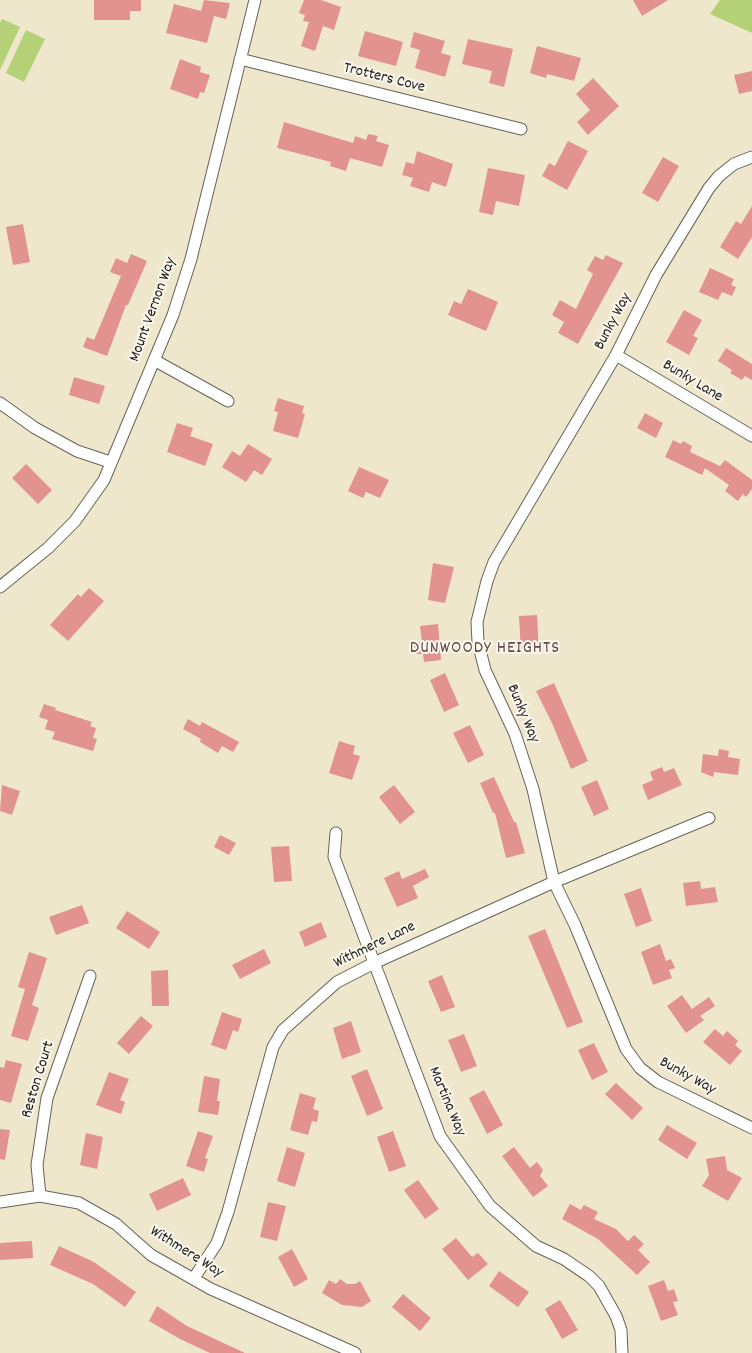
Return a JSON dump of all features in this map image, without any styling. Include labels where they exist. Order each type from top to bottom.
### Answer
[{"type":"street","name":"Mount Vernon Way","points":[[0,587],[48,548],[75,522],[104,480],[173,315],[191,258],[254,0]]},
{"type":"street","name":"Trotters Cove","points":[[240,60],[521,129]]},
{"type":"street","name":"Bunky Way","points":[[752,157],[734,164],[708,188],[656,275],[616,355],[494,562],[486,581],[477,622],[478,642],[485,670],[515,734],[533,789],[554,882],[592,965],[612,1019],[626,1048],[640,1068],[658,1082],[752,1128]]},
{"type":"street","name":"Bunky Lane","points":[[616,355],[752,436]]},
{"type":"street","points":[[154,360],[228,401]]},
{"type":"street","points":[[0,403],[34,428],[77,451],[110,462]]},
{"type":"street","name":"Withmere Lane","points":[[194,1278],[217,1243],[228,1212],[273,1047],[283,1030],[337,982],[374,963],[554,882],[709,818]]},
{"type":"street","name":"Martina Way","points":[[336,832],[334,857],[392,1005],[425,1100],[440,1136],[490,1206],[536,1246],[564,1259],[589,1276],[599,1286],[621,1330],[622,1353]]},
{"type":"street","name":"Reston Court","points":[[40,1196],[37,1165],[47,1098],[90,976]]},
{"type":"street","name":"Withmere Way","points":[[0,1202],[40,1196],[78,1203],[116,1224],[151,1255],[194,1278],[210,1289],[355,1353]]},
{"type":"green space","points":[[720,0],[752,0],[752,33],[710,14]]},
{"type":"green space","points":[[2,19],[20,27],[0,70],[0,23]]},
{"type":"green space","points":[[26,30],[45,39],[24,82],[6,73]]},
{"type":"building","points":[[94,0],[141,0],[141,11],[130,11],[130,20],[94,20]]},
{"type":"building","points":[[204,0],[230,3],[226,19],[214,16],[207,43],[166,33],[174,4],[201,11]]},
{"type":"building","points":[[304,0],[321,0],[341,7],[334,30],[323,26],[315,51],[301,46],[309,22],[303,21],[305,15],[299,13]]},
{"type":"building","points":[[633,0],[668,0],[642,16]]},
{"type":"building","points":[[365,31],[403,42],[396,66],[358,56]]},
{"type":"building","points":[[414,32],[445,41],[441,53],[451,56],[445,77],[415,68],[420,50],[410,47]]},
{"type":"building","points":[[468,39],[513,49],[504,87],[489,83],[492,71],[462,64]]},
{"type":"building","points":[[537,46],[581,58],[574,81],[547,74],[546,78],[530,73]]},
{"type":"building","points":[[180,59],[201,67],[200,72],[210,75],[204,93],[200,92],[198,99],[170,89]]},
{"type":"building","points":[[752,71],[752,91],[739,94],[734,75]]},
{"type":"building","points":[[593,78],[619,106],[588,135],[577,122],[590,110],[576,94]]},
{"type":"building","points":[[284,122],[353,143],[355,136],[366,140],[368,134],[378,136],[376,141],[389,145],[382,167],[350,158],[346,171],[330,166],[331,162],[277,148]]},
{"type":"building","points":[[568,141],[588,151],[567,190],[542,176],[549,163],[555,166]]},
{"type":"building","points":[[417,151],[453,164],[446,187],[432,182],[429,192],[410,186],[413,178],[402,175],[406,162],[414,164]]},
{"type":"building","points":[[663,157],[679,166],[658,202],[642,193]]},
{"type":"building","points":[[488,168],[525,175],[519,206],[496,201],[493,215],[479,212]]},
{"type":"building","points":[[752,206],[752,237],[738,259],[720,247],[736,221],[741,224]]},
{"type":"building","points":[[23,224],[30,262],[13,265],[6,227]]},
{"type":"building","points":[[131,254],[147,261],[128,305],[126,305],[107,356],[83,347],[87,337],[94,340],[121,276],[110,272],[116,258],[127,263]]},
{"type":"building","points":[[606,255],[623,263],[578,344],[558,333],[564,322],[552,315],[560,300],[576,309],[593,274],[587,270],[595,256],[603,260]]},
{"type":"building","points":[[710,268],[734,279],[731,285],[736,287],[732,296],[722,292],[718,300],[699,292]]},
{"type":"building","points":[[468,289],[498,302],[486,331],[448,315],[454,301],[461,304]]},
{"type":"building","points":[[684,310],[702,320],[693,336],[698,338],[689,355],[666,342]]},
{"type":"building","points":[[726,348],[752,364],[752,380],[745,376],[742,380],[730,373],[732,370],[718,361]]},
{"type":"building","points":[[74,377],[105,386],[99,404],[69,395]]},
{"type":"building","points":[[278,398],[304,406],[302,413],[305,414],[298,438],[273,431],[278,412],[274,411]]},
{"type":"building","points":[[645,413],[663,423],[656,438],[637,428]]},
{"type":"building","points":[[177,423],[193,428],[190,436],[213,444],[205,466],[167,452]]},
{"type":"building","points":[[673,440],[681,444],[683,441],[692,446],[690,452],[720,466],[725,460],[752,480],[752,489],[746,497],[743,494],[738,501],[725,491],[729,485],[705,468],[702,475],[665,457]]},
{"type":"building","points":[[248,444],[272,459],[262,475],[254,470],[246,482],[222,467],[232,451],[240,456]]},
{"type":"building","points":[[26,464],[52,490],[38,504],[12,478]]},
{"type":"building","points":[[359,467],[389,480],[380,498],[366,492],[363,498],[348,491]]},
{"type":"building","points":[[433,563],[454,567],[445,603],[428,600]]},
{"type":"building","points":[[89,588],[104,601],[68,641],[50,625],[78,594],[81,597]]},
{"type":"building","points":[[537,615],[539,651],[521,651],[519,616]]},
{"type":"building","points":[[438,624],[441,660],[424,662],[423,654],[414,654],[414,643],[422,642],[420,626]]},
{"type":"building","points":[[445,673],[459,705],[444,712],[430,680]]},
{"type":"building","points":[[554,683],[588,761],[571,769],[536,691]]},
{"type":"building","points":[[44,704],[56,708],[55,710],[92,722],[90,726],[96,728],[93,738],[97,739],[93,751],[52,739],[55,732],[45,729],[48,720],[39,717]]},
{"type":"building","points":[[188,719],[200,726],[202,722],[239,742],[233,752],[222,746],[218,753],[200,742],[201,739],[183,729]]},
{"type":"building","points":[[470,725],[484,755],[468,763],[453,733]]},
{"type":"building","points":[[339,741],[355,746],[353,754],[360,756],[352,780],[329,773]]},
{"type":"building","points":[[719,749],[729,751],[728,757],[740,759],[738,775],[714,772],[713,777],[701,772],[703,754],[718,756]]},
{"type":"building","points":[[662,767],[664,772],[674,768],[682,785],[648,800],[642,785],[653,780],[650,772]]},
{"type":"building","points":[[494,777],[514,822],[516,822],[525,853],[506,858],[495,813],[493,813],[480,783]]},
{"type":"building","points":[[597,780],[609,809],[594,816],[581,787]]},
{"type":"building","points":[[2,785],[20,791],[12,815],[0,811]]},
{"type":"building","points":[[394,785],[415,812],[400,824],[379,797]]},
{"type":"building","points":[[220,835],[236,843],[229,855],[214,847]]},
{"type":"building","points":[[289,846],[292,881],[274,882],[271,847]]},
{"type":"building","points":[[425,869],[429,877],[413,886],[418,898],[397,907],[384,878],[399,871],[402,879]]},
{"type":"building","points":[[700,881],[701,889],[715,887],[718,902],[686,906],[683,883]]},
{"type":"building","points":[[641,888],[652,921],[636,927],[624,894]]},
{"type":"building","points":[[82,905],[89,923],[56,935],[49,917]]},
{"type":"building","points":[[127,911],[160,932],[149,949],[116,928]]},
{"type":"building","points":[[321,922],[327,937],[305,947],[299,932]]},
{"type":"building","points":[[545,929],[583,1022],[567,1028],[528,936]]},
{"type":"building","points":[[660,944],[666,961],[671,959],[675,968],[669,970],[672,978],[653,985],[641,952]]},
{"type":"building","points":[[264,949],[271,963],[240,979],[232,965]]},
{"type":"building","points":[[29,952],[47,958],[32,1005],[39,1008],[28,1041],[11,1036],[25,989],[18,987]]},
{"type":"building","points":[[168,970],[169,1006],[152,1006],[151,971]]},
{"type":"building","points":[[442,975],[455,1007],[441,1012],[428,981]]},
{"type":"building","points":[[682,995],[692,1009],[709,997],[715,1006],[700,1016],[704,1020],[686,1033],[667,1006]]},
{"type":"building","points":[[222,1012],[242,1019],[238,1032],[233,1030],[226,1050],[211,1045]]},
{"type":"building","points":[[141,1016],[153,1026],[129,1054],[117,1043]]},
{"type":"building","points":[[351,1021],[361,1052],[342,1059],[333,1028]]},
{"type":"building","points":[[715,1029],[723,1036],[727,1031],[738,1041],[735,1045],[742,1051],[730,1065],[703,1042]]},
{"type":"building","points":[[464,1034],[477,1066],[461,1072],[448,1040]]},
{"type":"building","points":[[594,1043],[608,1072],[592,1080],[578,1050]]},
{"type":"building","points":[[6,1060],[22,1064],[11,1103],[0,1100],[0,1067],[4,1068]]},
{"type":"building","points":[[367,1069],[383,1109],[367,1116],[351,1076]]},
{"type":"building","points":[[109,1072],[129,1079],[120,1100],[125,1102],[121,1114],[96,1105]]},
{"type":"building","points":[[204,1076],[220,1079],[217,1101],[220,1101],[218,1115],[198,1112]]},
{"type":"building","points":[[616,1083],[643,1108],[632,1120],[605,1094]]},
{"type":"building","points":[[484,1090],[503,1125],[487,1134],[469,1098]]},
{"type":"building","points":[[300,1093],[316,1098],[313,1109],[319,1111],[317,1122],[312,1121],[308,1135],[290,1130]]},
{"type":"building","points":[[667,1125],[697,1143],[687,1159],[658,1140]]},
{"type":"building","points":[[0,1129],[10,1130],[5,1160],[0,1159]]},
{"type":"building","points":[[198,1131],[213,1136],[205,1158],[208,1159],[204,1172],[186,1166]]},
{"type":"building","points":[[393,1131],[406,1166],[389,1172],[377,1137]]},
{"type":"building","points":[[86,1133],[103,1137],[97,1169],[80,1165]]},
{"type":"building","points":[[287,1147],[305,1153],[295,1187],[277,1181]]},
{"type":"building","points":[[514,1147],[530,1168],[537,1162],[543,1170],[540,1176],[548,1186],[533,1197],[502,1156]]},
{"type":"building","points":[[725,1156],[727,1170],[742,1178],[728,1201],[702,1186],[709,1175],[706,1159]]},
{"type":"building","points":[[183,1178],[191,1195],[157,1211],[149,1194]]},
{"type":"building","points":[[418,1180],[439,1209],[425,1219],[404,1190]]},
{"type":"building","points":[[268,1202],[286,1206],[277,1241],[260,1237]]},
{"type":"building","points":[[570,1204],[581,1210],[584,1205],[598,1212],[594,1219],[616,1229],[628,1241],[634,1235],[644,1244],[638,1250],[650,1262],[637,1275],[598,1239],[562,1219]]},
{"type":"building","points":[[456,1238],[472,1257],[478,1253],[488,1264],[468,1280],[442,1249]]},
{"type":"building","points":[[32,1241],[33,1258],[0,1260],[0,1243]]},
{"type":"building","points":[[59,1246],[94,1262],[136,1292],[125,1307],[93,1284],[50,1265]]},
{"type":"building","points":[[292,1249],[308,1279],[294,1287],[278,1257]]},
{"type":"building","points":[[499,1271],[529,1292],[518,1307],[489,1286]]},
{"type":"building","points":[[340,1279],[347,1284],[355,1284],[360,1281],[371,1301],[362,1307],[342,1305],[322,1293],[329,1280],[336,1284]]},
{"type":"building","points":[[664,1280],[668,1291],[674,1289],[678,1301],[673,1302],[678,1315],[661,1321],[648,1286]]},
{"type":"building","points":[[403,1294],[431,1318],[420,1331],[392,1307]]},
{"type":"building","points":[[560,1300],[578,1330],[562,1339],[545,1309]]},
{"type":"building","points":[[157,1306],[187,1326],[245,1353],[210,1353],[180,1339],[149,1321]]},
{"type":"district","name":"DUNWOODY HEIGHTS","points":[[485,650]]}]
